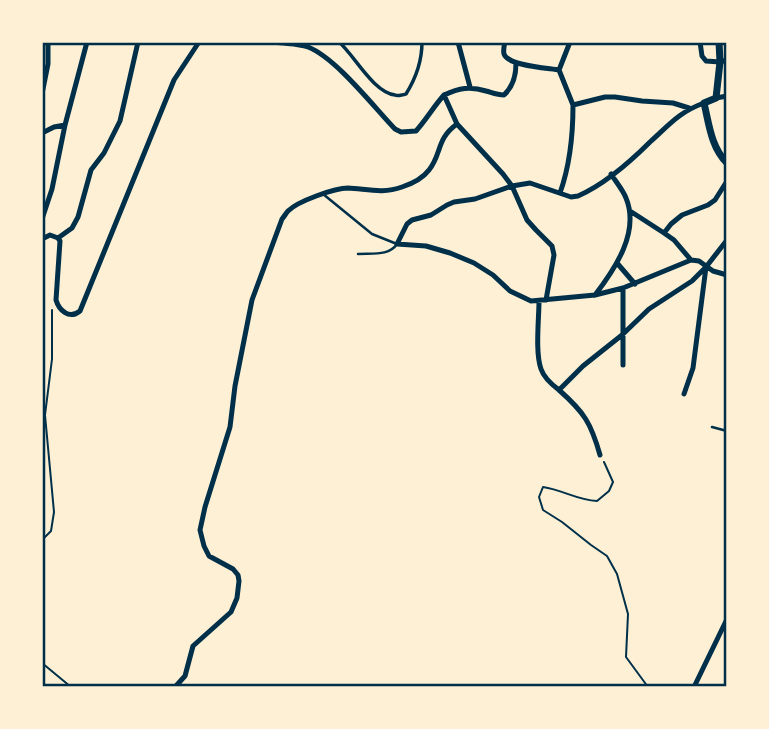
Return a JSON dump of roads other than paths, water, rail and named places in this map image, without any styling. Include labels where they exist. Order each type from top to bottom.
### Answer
[{"type":"main road","points":[[719,42],[723,61],[716,98],[704,103],[713,141],[727,163]]},
{"type":"street","points":[[42,94],[48,64],[48,42]]},
{"type":"street","points":[[42,219],[87,42]]},
{"type":"street","points":[[58,238],[72,228],[78,216],[90,170],[104,153],[117,128],[138,42]]},
{"type":"street","points":[[58,238],[60,246],[56,300],[58,307],[65,313],[74,315],[79,311],[174,80],[199,42]]},
{"type":"street","points":[[275,42],[308,47],[325,57],[401,132],[416,131],[444,95],[457,89],[470,87],[504,95],[512,85],[516,63]]},
{"type":"street","points":[[339,42],[380,89],[396,96],[406,94],[416,78],[422,42]]},
{"type":"street","points":[[458,42],[470,87]]},
{"type":"street","points":[[505,42],[503,50],[509,60],[559,70]]},
{"type":"street","points":[[561,193],[573,133],[573,105],[559,70],[570,42]]},
{"type":"street","points":[[700,42],[702,56],[706,61],[723,61]]},
{"type":"street","points":[[444,95],[457,124],[512,186],[527,220],[552,246],[554,254],[546,300]]},
{"type":"street","points":[[716,98],[727,96]]},
{"type":"street","points":[[573,105],[614,97],[642,102],[673,103],[689,108]]},
{"type":"street","points":[[704,103],[689,108],[611,174],[578,196],[571,197],[530,183],[512,186],[475,199],[454,202],[431,215],[412,220],[407,224],[397,244],[426,246],[474,263],[493,275],[510,291],[531,301],[595,295],[623,288],[691,260],[699,261],[706,267],[727,275]]},
{"type":"street","points":[[175,687],[186,676],[193,646],[231,612],[237,598],[238,575],[233,569],[209,556],[200,530],[230,427],[252,300],[282,219],[289,209],[337,189],[384,192],[403,187],[422,177],[430,169],[444,135],[457,124]]},
{"type":"street","points":[[42,133],[65,125]]},
{"type":"street","points":[[595,295],[625,247],[629,227],[630,211],[626,196],[611,174]]},
{"type":"street","points":[[664,233],[682,215],[715,200],[727,181]]},
{"type":"street","points":[[630,211],[674,240],[691,260]]},
{"type":"street","points":[[42,239],[50,235],[58,238]]},
{"type":"street","points":[[559,390],[649,309],[692,281],[727,240]]},
{"type":"street","points":[[617,263],[635,284]]},
{"type":"street","points":[[684,394],[693,368],[706,267]]},
{"type":"street","points":[[622,365],[623,288]]},
{"type":"street","points":[[539,301],[541,368],[547,380],[587,419],[600,455]]},
{"type":"street","points":[[694,687],[727,619]]},
{"type":"lane","points":[[323,194],[372,234],[397,244],[386,253],[358,254]]},
{"type":"lane","points":[[712,427],[727,431]]}]
